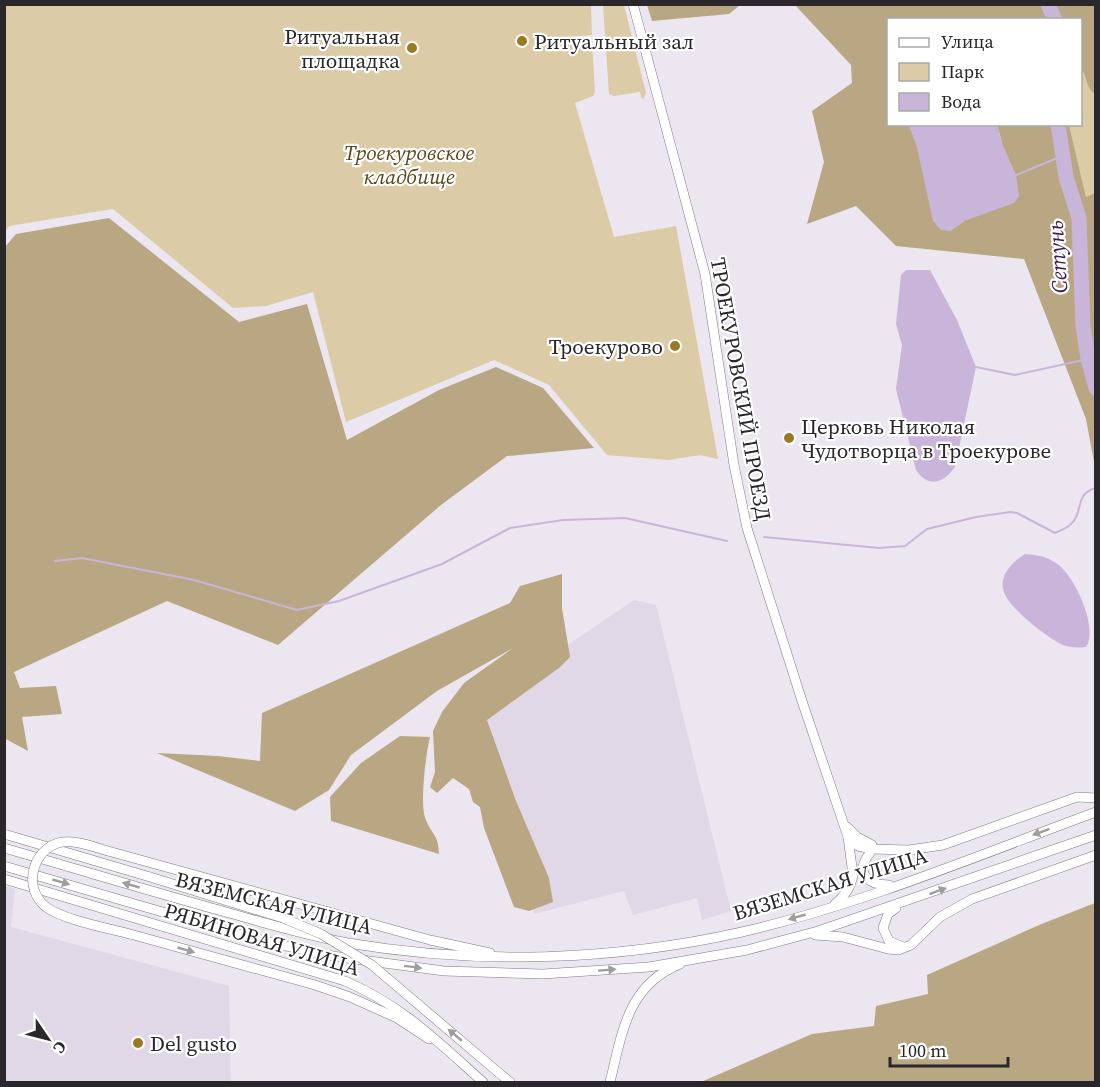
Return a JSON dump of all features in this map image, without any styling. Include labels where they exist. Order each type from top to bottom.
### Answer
[{"type":"main road","name":"ТРОЕКУРОВСКИЙ ПРОЕЗД","points":[[633,4],[705,274],[736,474],[747,528],[848,837],[852,880]]},
{"type":"main road","points":[[848,837],[858,846],[877,850],[925,849],[943,845],[1077,797],[1095,798]]},
{"type":"main road","name":"ВЯЗЕМСКАЯ УЛИЦА","points":[[4,848],[190,903],[337,941],[457,956],[510,957],[632,951],[684,944],[742,932],[831,907],[1095,812]]},
{"type":"main road","points":[[843,821],[857,837],[877,850]]},
{"type":"main road","name":"РЯБИНОВАЯ УЛИЦА","points":[[4,834],[283,918],[321,934],[372,965],[510,1083]]},
{"type":"main road","name":"ВЯЗЕМСКАЯ УЛИЦА","points":[[4,866],[273,943],[332,956],[398,966],[470,973],[543,974],[649,967],[747,950],[803,936],[1095,835]]},
{"type":"main road","points":[[848,837],[866,877],[879,885],[895,885]]},
{"type":"main road","points":[[451,1053],[397,1018],[350,997],[315,985],[58,913],[42,903],[33,886],[32,874],[36,862],[43,852],[54,845],[72,842],[430,940],[510,957]]},
{"type":"main road","points":[[831,907],[846,894],[859,864],[877,850]]},
{"type":"main road","points":[[866,877],[863,867],[877,850]]},
{"type":"main road","points":[[803,936],[843,938],[888,949],[906,948],[940,917],[972,899],[1095,855]]},
{"type":"main road","name":"РЯБИНОВАЯ УЛИЦА","points":[[4,879],[345,981],[398,1008],[430,1033],[483,1083]]},
{"type":"main road","points":[[901,904],[888,914],[883,928],[889,941],[906,948]]},
{"type":"main road","points":[[610,1083],[623,1029],[628,1014],[639,995],[651,981],[672,968],[696,958]]},
{"type":"shaded area","points":[[647,4],[740,5],[729,14],[652,21]]},
{"type":"shaded area","points":[[795,5],[1095,5],[1095,94],[1082,70],[1082,18],[887,18],[887,126],[909,126],[950,231],[964,221],[1002,143],[997,126],[1069,126],[1086,197],[1095,193],[1095,467],[1086,419],[1024,259],[896,246],[856,206],[807,224],[824,162],[812,111],[852,83],[851,65]]},
{"type":"shaded area","points":[[109,218],[239,322],[307,304],[347,440],[439,390],[496,367],[543,388],[594,448],[507,456],[441,505],[278,645],[167,601],[14,672],[20,688],[56,686],[62,714],[22,717],[28,751],[4,738],[5,247],[16,234]]},
{"type":"shaded area","points":[[562,574],[562,608],[570,657],[559,668],[487,720],[516,801],[549,878],[553,902],[529,911],[514,907],[484,828],[480,807],[473,802],[469,789],[453,778],[437,793],[430,787],[435,772],[433,731],[442,712],[464,683],[513,648],[437,691],[351,755],[329,790],[295,811],[157,753],[260,761],[262,713],[510,603],[520,586]]},
{"type":"shaded area","points":[[634,600],[656,605],[731,911],[702,920],[697,898],[633,915],[624,891],[534,914],[479,716],[572,642]]},
{"type":"shaded area","points":[[400,736],[430,737],[425,767],[423,803],[426,820],[436,838],[439,854],[331,821],[330,797],[361,763]]},
{"type":"shaded area","points":[[4,886],[15,889],[11,927],[229,986],[231,1082],[5,1082]]},
{"type":"shaded area","points":[[1095,903],[1095,1082],[701,1082],[812,1034],[874,1026],[876,1006],[928,994],[927,975],[1039,925]]},
{"type":"green space","name":"Троекуровское кладбище","points":[[5,4],[591,5],[592,35],[542,39],[542,45],[592,42],[595,92],[593,96],[575,103],[614,237],[676,226],[718,459],[700,455],[669,460],[607,455],[549,385],[494,360],[346,422],[313,292],[266,306],[233,308],[113,209],[9,226],[5,232]]},
{"type":"green space","points":[[603,5],[624,5],[646,93],[642,99],[640,92],[614,96],[609,94]]},
{"type":"green space","points":[[1095,5],[1095,193],[1086,197],[1069,126],[1082,126],[1082,18],[1072,18]]},
{"type":"water","points":[[909,126],[997,126],[1016,175],[1019,196],[1014,203],[964,221],[950,231],[941,230],[933,221],[917,147]]},
{"type":"water","points":[[906,270],[930,270],[957,320],[976,367],[955,467],[946,477],[936,482],[925,480],[916,470],[896,389],[902,345],[896,324],[901,275]]},
{"type":"water","points":[[1025,554],[1041,556],[1052,561],[1070,578],[1087,615],[1089,638],[1086,647],[1062,645],[1036,628],[1007,598],[1003,580],[1007,570]]},
{"type":"waterway","name":"Сетунь","points":[[1048,4],[1054,18]]},
{"type":"waterway","name":"Сетунь","points":[[1058,126],[1066,177],[1079,218],[1083,326],[1088,359],[1096,388]]},
{"type":"waterway","points":[[1016,175],[1062,156]]},
{"type":"waterway","points":[[976,367],[1015,375],[1088,359]]},
{"type":"waterway","points":[[764,537],[879,548],[905,546],[927,529],[976,517],[1010,512],[1017,513],[1055,533],[1072,523],[1085,494],[1096,488]]},
{"type":"waterway","points":[[55,561],[82,558],[194,580],[297,610],[339,601],[442,564],[510,528],[563,520],[625,518],[727,541]]},
{"type":"place","name":"Ритуальный зал","points":[[522,41]]},
{"type":"place","name":"Ритуальная площадка","points":[[412,48]]},
{"type":"place","name":"Троекурово","points":[[675,346]]},
{"type":"place","name":"Церковь Николая Чудотворца в Троекурове","points":[[789,438]]},
{"type":"place","name":"Del gusto","points":[[138,1043]]}]
